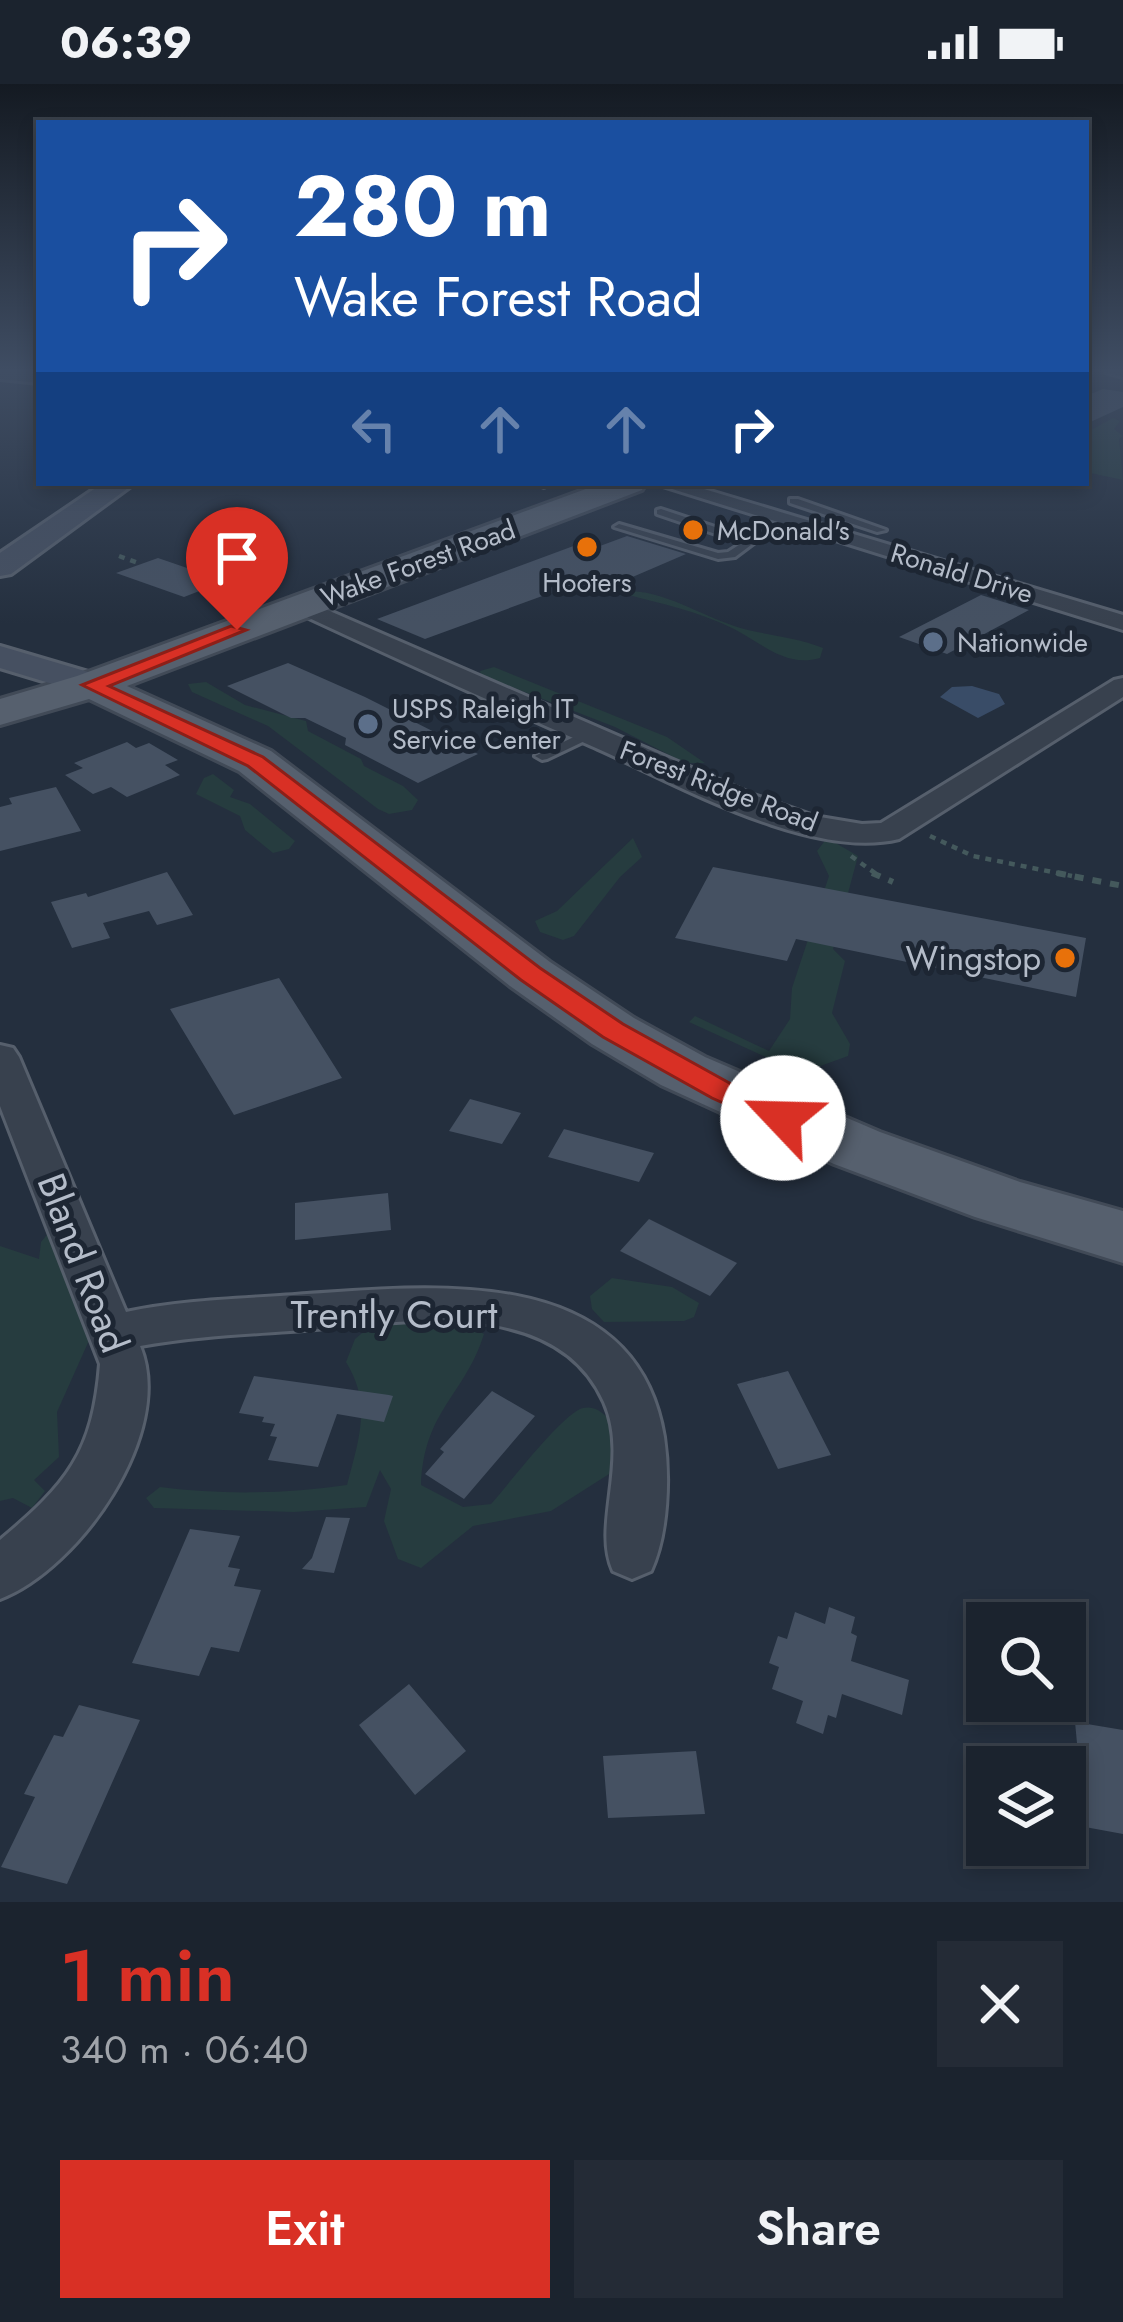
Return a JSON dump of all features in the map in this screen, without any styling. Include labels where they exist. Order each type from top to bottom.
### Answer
[{"type":"main road","name":"Wake Forest Road","points":[[0,712],[92,685],[302,606],[550,497],[614,486]]},
{"type":"main road","points":[[92,685],[174,719],[266,768],[530,974],[683,1071],[879,1156],[999,1200],[1123,1237]]},
{"type":"street","points":[[0,567],[117,486]]},
{"type":"street","name":"Ronald Drive","points":[[673,486],[1123,622]]},
{"type":"street","name":"Forest Ridge Road","points":[[302,606],[588,734],[814,825],[876,835],[888,832],[1123,686]]},
{"type":"street","points":[[0,657],[92,685]]},
{"type":"street","points":[[0,672],[28,680],[92,685]]},
{"type":"street","name":"Bland Road","points":[[0,1057],[124,1364],[124,1395],[105,1467],[56,1526],[0,1574]]},
{"type":"street","name":"Trently Court","points":[[113,1334],[159,1322],[432,1306],[502,1310],[548,1322],[597,1353],[632,1408],[638,1429],[639,1470],[632,1554]]},
{"type":"lane","points":[[794,501],[881,530]]},
{"type":"lane","points":[[619,527],[682,548],[746,547],[750,542],[661,512]]},
{"type":"lane","points":[[542,756],[588,734]]},
{"type":"path","points":[[119,556],[138,563]]},
{"type":"path","points":[[212,576],[234,567]]},
{"type":"path","points":[[220,585],[242,592]]},
{"type":"path","points":[[921,832],[974,856],[1123,886]]},
{"type":"green space","points":[[1089,454],[1120,454],[1123,480],[1089,473]]},
{"type":"green space","points":[[625,594],[661,597],[748,630],[823,648],[820,658],[785,657],[708,618]]},
{"type":"green space","points":[[494,667],[667,737],[705,763],[685,763],[615,727],[481,675],[480,671]]},
{"type":"green space","points":[[206,682],[245,705],[306,721],[308,731],[361,759],[364,766],[403,786],[418,800],[412,810],[389,814],[378,809],[268,726],[192,692],[188,684]]},
{"type":"green space","points":[[213,774],[234,790],[230,797],[250,804],[295,841],[289,849],[273,853],[245,830],[240,816],[196,794],[204,778]]},
{"type":"green space","points":[[633,838],[642,857],[620,877],[574,936],[563,940],[540,932],[535,921],[557,911]]},
{"type":"green space","points":[[827,838],[858,856],[833,949],[845,961],[832,1013],[850,1044],[848,1056],[801,1073],[689,1022],[695,1016],[769,1051],[790,1019],[792,988],[829,876],[817,851]]},
{"type":"green space","points":[[50,1231],[91,1336],[57,1412],[59,1457],[34,1480],[45,1491],[32,1508],[13,1498],[0,1501],[0,1246],[39,1259],[41,1242]]},
{"type":"green space","points":[[612,1278],[672,1287],[699,1303],[694,1317],[604,1322],[592,1309],[590,1296]]},
{"type":"green space","points":[[386,1313],[460,1321],[484,1334],[429,1438],[421,1485],[463,1507],[491,1504],[563,1422],[589,1407],[605,1415],[621,1433],[617,1469],[551,1511],[473,1526],[421,1568],[398,1559],[384,1521],[391,1489],[380,1470],[366,1507],[294,1512],[154,1508],[146,1498],[160,1487],[253,1492],[347,1485],[361,1407],[346,1362],[355,1339]]},
{"type":"water","points":[[972,686],[999,694],[1005,704],[978,718],[940,697],[952,687]]},
{"type":"building","points":[[627,536],[686,554],[600,591],[578,583],[425,639],[377,619],[587,541],[600,546]]},
{"type":"building","points":[[158,558],[225,581],[184,597],[116,573]]},
{"type":"building","points":[[981,595],[1029,610],[947,654],[899,637]]},
{"type":"building","points":[[288,663],[478,754],[418,783],[345,745],[346,738],[305,718],[291,718],[227,686]]},
{"type":"building","points":[[127,742],[136,748],[149,743],[178,760],[165,765],[180,775],[127,797],[111,787],[93,794],[65,775],[83,768],[74,763]]},
{"type":"building","points":[[56,787],[81,831],[0,851],[0,807],[12,804],[9,798]]},
{"type":"building","points":[[713,867],[1086,938],[1076,997],[796,939],[787,961],[675,938]]},
{"type":"building","points":[[167,872],[193,915],[157,925],[149,911],[103,923],[110,938],[72,948],[51,902],[86,893],[88,897]]},
{"type":"building","points":[[279,978],[342,1078],[234,1115],[170,1009]]},
{"type":"building","points":[[470,1099],[521,1113],[502,1144],[449,1131]]},
{"type":"building","points":[[564,1129],[654,1153],[639,1182],[548,1157]]},
{"type":"building","points":[[388,1193],[391,1230],[295,1240],[295,1203]]},
{"type":"building","points":[[649,1219],[737,1263],[710,1296],[620,1251]]},
{"type":"building","points":[[788,1371],[831,1455],[778,1469],[737,1384]]},
{"type":"building","points":[[254,1376],[393,1396],[384,1422],[337,1414],[318,1467],[268,1460],[277,1437],[270,1436],[275,1424],[239,1413]]},
{"type":"building","points":[[492,1391],[535,1416],[464,1499],[425,1474],[444,1452],[440,1449]]},
{"type":"building","points":[[326,1517],[350,1518],[334,1573],[302,1569],[312,1558]]},
{"type":"building","points":[[190,1529],[240,1536],[228,1567],[240,1569],[234,1586],[261,1590],[239,1652],[211,1647],[199,1676],[132,1663]]},
{"type":"building","points":[[829,1607],[855,1617],[851,1633],[857,1636],[851,1661],[909,1680],[902,1715],[842,1694],[836,1718],[828,1715],[823,1734],[796,1723],[803,1701],[772,1689],[779,1667],[769,1663],[778,1636],[787,1639],[795,1612],[825,1624]]},
{"type":"building","points":[[409,1684],[466,1751],[415,1795],[359,1725]]},
{"type":"building","points":[[79,1705],[140,1720],[67,1884],[1,1867],[35,1797],[24,1794],[54,1735],[63,1737]]},
{"type":"building","points":[[1075,1722],[1123,1730],[1123,1834],[1086,1827],[1086,1746],[1077,1746]]},
{"type":"building","points":[[696,1751],[705,1814],[608,1818],[603,1756]]},
{"type":"place","name":"McDonald's","points":[[693,530]]},
{"type":"place","name":"Hooters","points":[[587,547]]},
{"type":"place","name":"Nationwide","points":[[933,642]]},
{"type":"place","name":"USPS Raleigh IT Service Center","points":[[368,724]]},
{"type":"place","name":"Wingstop","points":[[1065,958]]},
{"type":"route","points":[[237,630],[92,685],[174,719],[255,761],[530,974],[683,1071],[783,1118]]}]
